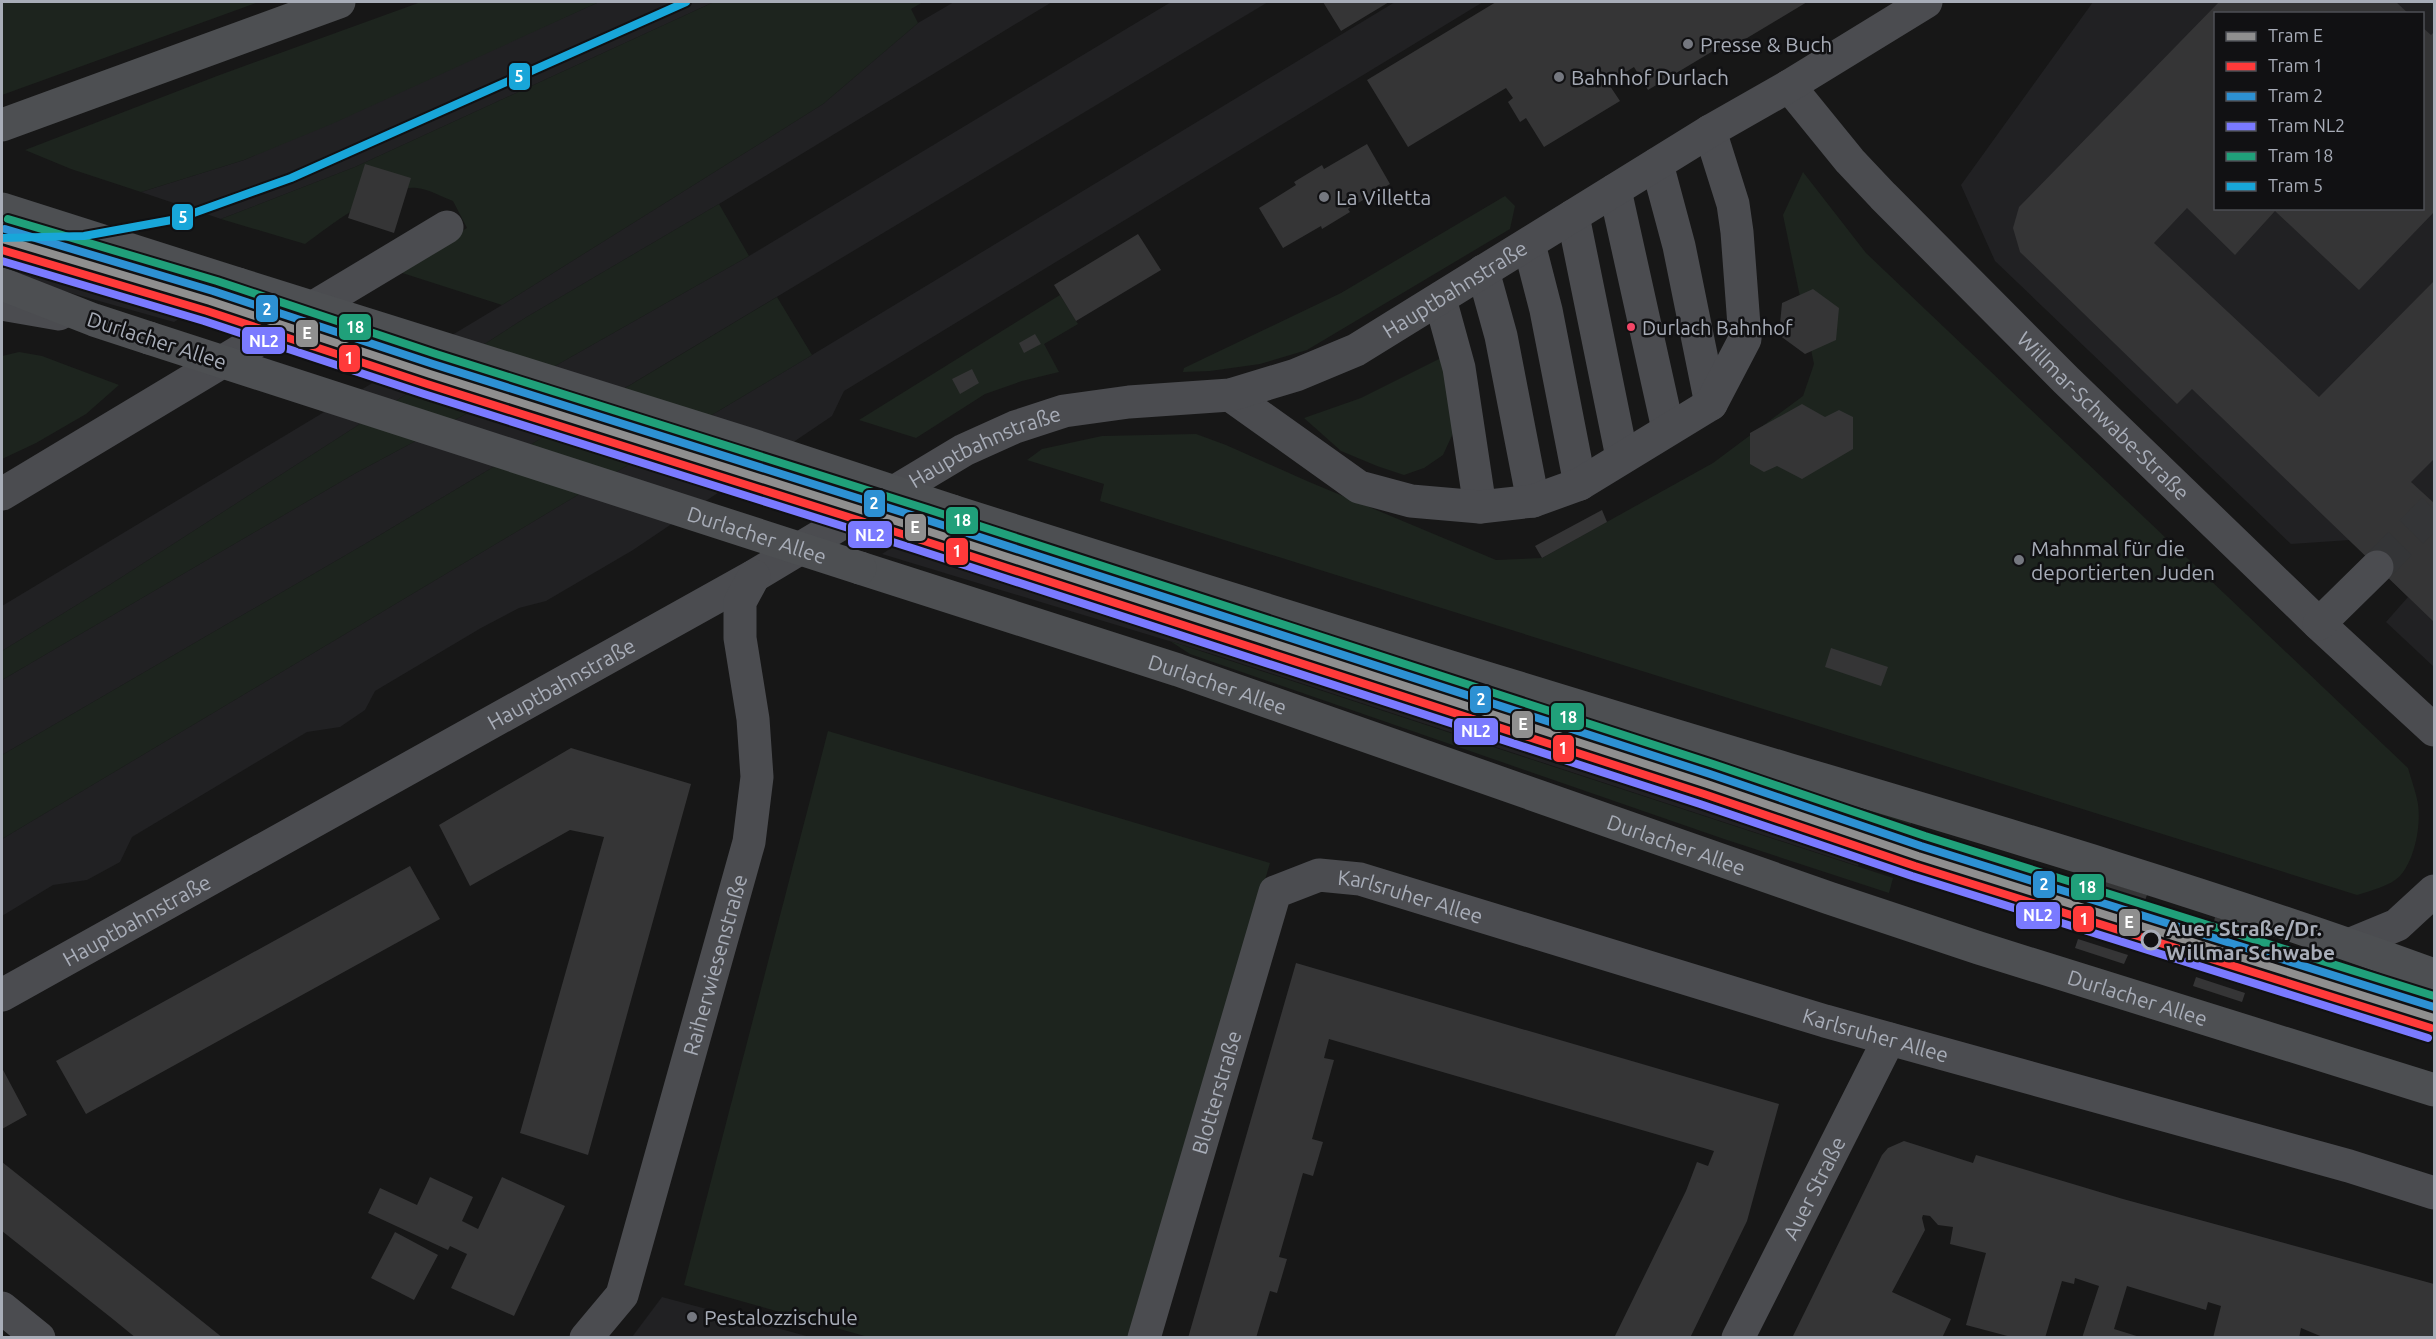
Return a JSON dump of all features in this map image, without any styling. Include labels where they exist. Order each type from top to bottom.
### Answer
[{"type":"main road","points":[[2,125],[339,2]]},
{"type":"main road","points":[[2,209],[752,445],[1255,607],[1958,819],[2351,944],[2434,975]]},
{"type":"main road","name":"Durlacher Allee","points":[[2,284],[94,320],[1178,670],[1980,948],[2434,1090]]},
{"type":"street","name":"Hauptbahnstraße","points":[[2,995],[754,576],[964,450],[1015,427],[1064,411],[1129,402],[1230,395],[1296,375],[1356,350],[1710,131],[1789,86],[1926,2]]},
{"type":"street","name":"Willmar-Schwabe-Straße","points":[[1789,86],[1850,161],[2066,380],[2319,624],[2434,730]]},
{"type":"street","points":[[1230,395],[1359,487],[1411,501],[1480,507],[1533,501],[1580,484],[1711,404],[1744,339],[1734,213],[1710,131]]},
{"type":"street","points":[[1657,164],[1679,246],[1711,404]]},
{"type":"street","points":[[1615,190],[1668,429]]},
{"type":"street","points":[[1573,216],[1622,457]]},
{"type":"street","points":[[2,494],[447,227]]},
{"type":"street","points":[[1529,244],[1546,310],[1580,484]]},
{"type":"street","points":[[1483,271],[1501,336],[1533,501]]},
{"type":"street","points":[[1440,299],[1459,368],[1480,507]]},
{"type":"street","points":[[2,304],[94,320]]},
{"type":"street","points":[[2319,624],[2377,567]]},
{"type":"street","name":"Raiherwiesenstraße","points":[[586,1338],[622,1295],[749,842],[757,777],[753,719],[740,638],[740,602],[754,576]]},
{"type":"street","name":"Karlsruher Allee","points":[[1319,875],[1360,879],[1889,1039],[2349,1166],[2434,1192]]},
{"type":"street","name":"Blotterstraße","points":[[1144,1338],[1275,892],[1319,875]]},
{"type":"street","points":[[2351,944],[2397,925],[2434,891]]},
{"type":"street","name":"Auer Straße","points":[[1738,1338],[1889,1039]]},
{"type":"street","points":[[2,1308],[39,1338]]},
{"type":"shaded area","points":[[2,2],[259,2],[2,95]]},
{"type":"shaded area","points":[[421,2],[599,2],[334,123],[244,160],[141,192],[71,169],[25,150],[217,76]]},
{"type":"shaded area","points":[[599,2],[714,2],[355,167],[221,219],[141,192],[244,160]]},
{"type":"shaded area","points":[[714,2],[923,2],[911,9],[918,23],[823,104],[502,305],[393,270],[467,228],[453,201],[426,190],[404,188],[389,192],[343,216],[305,244],[221,219],[355,167]]},
{"type":"shaded area","points":[[954,2],[1052,2],[719,204],[525,318],[111,584],[2,651],[2,606],[502,305],[823,104],[918,23]]},
{"type":"shaded area","points":[[1171,2],[1268,2],[365,544],[2,755],[2,680],[354,474],[555,366],[749,256]]},
{"type":"shaded area","points":[[1395,2],[1483,2],[844,391],[832,416],[633,550],[546,601],[519,608],[481,628],[375,691],[365,710],[340,727],[307,732],[132,837],[120,862],[87,880],[53,885],[2,916],[2,839],[812,355]]},
{"type":"shaded area","points":[[2093,2],[2434,2],[2434,667],[2386,622],[2408,597],[2350,540],[2291,544],[1995,261],[1961,185]]},
{"type":"shaded area","points":[[1803,172],[1866,253],[2408,768],[2417,799],[2419,822],[2410,861],[2396,880],[2357,895],[1100,501],[1104,484],[1027,460],[1042,449],[1102,436],[1196,434],[1496,560],[1542,558],[1713,463],[1803,396],[1814,364],[1783,215]]},
{"type":"shaded area","points":[[1505,196],[1515,206],[1510,229],[1307,350],[1260,364],[1183,372],[1184,368],[1341,293]]},
{"type":"shaded area","points":[[719,204],[749,256],[555,366],[354,474],[2,680],[2,651],[111,584],[525,318]]},
{"type":"shaded area","points":[[2,225],[226,290],[174,322],[60,290],[2,272]]},
{"type":"shaded area","points":[[1060,295],[1078,324],[1044,344],[1059,372],[1022,381],[985,394],[916,438],[859,420]]},
{"type":"shaded area","points":[[777,297],[812,355],[2,839],[2,755],[365,544]]},
{"type":"shaded area","points":[[19,352],[42,356],[119,385],[86,414],[36,443],[2,459],[2,356]]},
{"type":"shaded area","points":[[1441,358],[1454,431],[1443,455],[1424,468],[1404,475],[1341,451],[1304,418],[1361,398]]},
{"type":"shaded area","points":[[932,522],[1870,826],[1858,866],[1212,654],[882,554]]},
{"type":"shaded area","points":[[1170,641],[1893,878],[1889,893],[1724,839],[1190,654]]},
{"type":"shaded area","points":[[828,731],[1270,863],[1128,1337],[868,1337],[684,1285]]},
{"type":"shaded area","points":[[1610,742],[1689,759],[1912,820],[1906,839]]},
{"type":"shaded area","name":"Pestalozzischule","points":[[662,1297],[810,1337],[632,1337]]},
{"type":"building","points":[[1323,2],[1389,2],[1341,31]]},
{"type":"building","points":[[1496,2],[1807,2],[1722,53],[1718,48],[1648,90],[1634,67],[1608,83],[1620,101],[1544,147],[1526,118],[1520,122],[1508,102],[1513,98],[1506,88],[1408,147],[1367,80]]},
{"type":"building","points":[[2219,2],[2396,2],[2407,12],[2214,12],[2214,210],[2424,210],[2424,29],[2431,35],[2434,32],[2434,212],[2359,290],[2275,211],[2235,255],[2187,208],[2154,243],[2319,397],[2434,281],[2434,459],[2411,482],[2434,503],[2434,622],[2192,389],[2177,404],[2020,252],[2013,228],[2019,207]]},
{"type":"building","name":"La Villetta","points":[[1367,144],[1390,184],[1348,209],[1350,212],[1322,229],[1321,226],[1283,248],[1259,208],[1296,185],[1294,182],[1322,165],[1324,169]]},
{"type":"building","points":[[365,164],[411,178],[394,233],[348,218]]},
{"type":"building","points":[[1138,234],[1161,270],[1076,321],[1054,285]]},
{"type":"building","points":[[1813,289],[1839,308],[1836,340],[1805,354],[1779,335],[1782,303]]},
{"type":"building","points":[[1035,334],[1041,344],[1024,353],[1019,343]]},
{"type":"building","points":[[972,369],[979,383],[960,394],[952,379]]},
{"type":"building","points":[[1802,404],[1825,417],[1839,410],[1853,417],[1853,449],[1802,479],[1777,466],[1764,472],[1750,464],[1750,433]]},
{"type":"building","points":[[1602,510],[1607,522],[1542,558],[1535,546]]},
{"type":"building","points":[[1831,648],[1888,667],[1881,686],[1825,667]]},
{"type":"building","points":[[571,748],[691,784],[588,1155],[520,1133],[604,837],[570,830],[470,886],[439,825]]},
{"type":"building","points":[[410,866],[440,919],[86,1114],[56,1061]]},
{"type":"building","points":[[2098,879],[2147,895],[2144,903],[2095,888]]},
{"type":"building","points":[[2215,917],[2265,933],[2262,942],[2213,926]]},
{"type":"building","points":[[2078,939],[2128,955],[2124,964],[2075,948]]},
{"type":"building","points":[[1296,963],[1779,1104],[1747,1221],[1690,1338],[1614,1338],[1686,1191],[1697,1162],[1708,1166],[1714,1151],[1329,1039],[1324,1058],[1334,1060],[1312,1139],[1323,1142],[1313,1176],[1303,1173],[1279,1257],[1287,1259],[1277,1293],[1270,1291],[1256,1338],[1188,1338]]},
{"type":"building","points":[[2196,977],[2245,993],[2242,1002],[2193,986]]},
{"type":"building","points":[[2,1068],[27,1115],[2,1129]]},
{"type":"building","points":[[1904,1141],[1973,1163],[1976,1155],[2123,1199],[2434,1284],[2434,1338],[2325,1338],[2301,1328],[2299,1338],[2213,1338],[2221,1306],[2208,1302],[2206,1310],[2127,1286],[2114,1329],[2143,1338],[2082,1338],[2099,1286],[2075,1278],[2074,1284],[2062,1281],[2045,1338],[2015,1338],[1966,1325],[1986,1253],[1950,1244],[1953,1227],[1938,1225],[1930,1216],[1923,1215],[1925,1230],[1892,1292],[1951,1319],[1942,1338],[1792,1338],[1882,1155],[1888,1148]]},
{"type":"building","points":[[2,1162],[223,1338],[136,1338],[2,1231]]},
{"type":"building","points":[[430,1177],[473,1197],[462,1221],[478,1229],[502,1177],[565,1206],[514,1316],[451,1288],[467,1254],[450,1246],[448,1250],[368,1213],[380,1188],[417,1205]]},
{"type":"building","points":[[395,1232],[438,1255],[414,1300],[371,1278]]},
{"type":"tunnel","points":[[2377,567],[2434,509]]},
{"type":"tram line","name":"5","points":[[2,238],[84,236],[177,219],[291,178],[686,2]]},
{"type":"tram line","name":"18","points":[[8,219],[217,281],[436,354],[927,509],[1713,764],[1925,836],[2434,996]]},
{"type":"tram line","name":"2","points":[[5,229],[213,291],[433,364],[924,519],[1710,774],[1921,846],[2434,1007]]},
{"type":"tram line","name":"E","points":[[2,239],[210,301],[430,374],[921,529],[1707,784],[1918,856],[2434,1018]]},
{"type":"tram line","name":"1","points":[[2,250],[207,311],[427,384],[918,539],[1704,794],[1915,866],[2431,1028]]},
{"type":"tram line","name":"NL2","points":[[2,261],[204,321],[424,394],[915,549],[1700,804],[1912,876],[2428,1038]]},
{"type":"place","name":"Presse & Buch","points":[[1688,44]]},
{"type":"place","name":"Bahnhof Durlach","points":[[1559,77]]},
{"type":"place","name":"La Villetta","points":[[1324,197]]},
{"type":"place","name":"Durlach Bahnhof","points":[[1631,327]]},
{"type":"place","name":"Mahnmal für die deportierten Juden","points":[[2019,560]]},
{"type":"place","name":"Auer Straße/Dr. Willmar Schwabe","points":[[2151,940]]},
{"type":"place","name":"Pestalozzischule","points":[[692,1317]]}]
